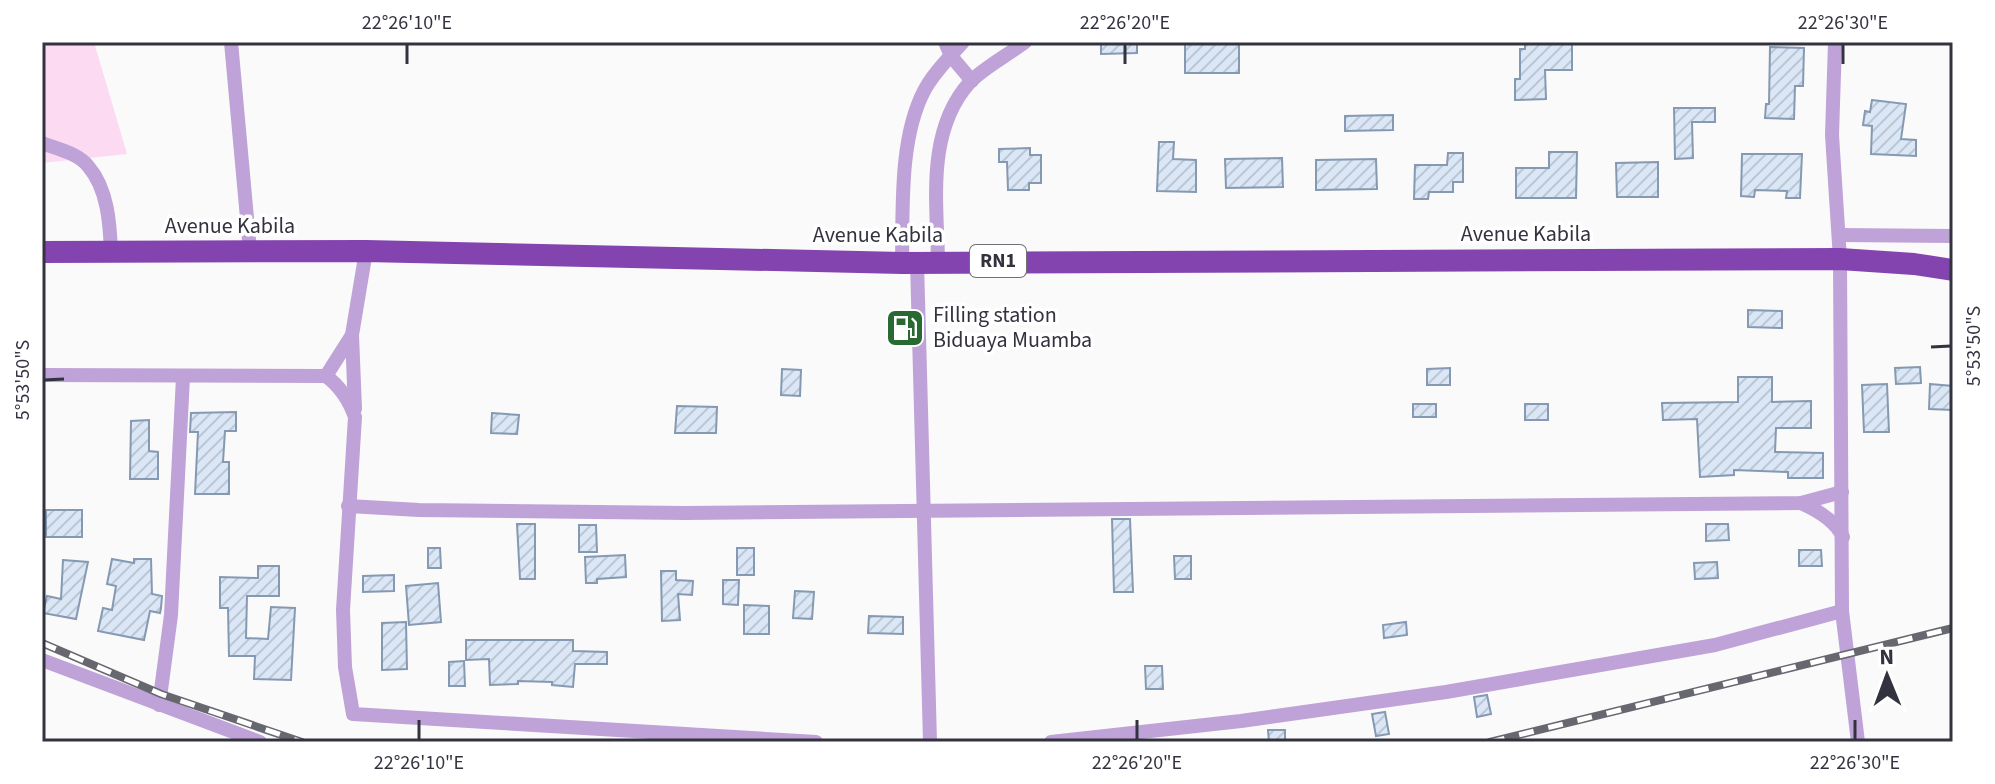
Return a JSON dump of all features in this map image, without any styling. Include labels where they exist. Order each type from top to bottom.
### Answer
[{"type":"highway","name":"Avenue Kabila","points":[[42,252],[366,251],[919,262],[1840,259],[1953,270]]},
{"type":"street","points":[[231,42],[250,251]]},
{"type":"street","points":[[930,742],[919,262],[907,155],[924,90],[948,49],[963,42]]},
{"type":"street","points":[[919,262],[944,126],[972,81],[1025,42]]},
{"type":"street","points":[[1835,42],[1833,150],[1840,259],[1842,611],[1858,742]]},
{"type":"street","points":[[948,49],[972,81]]},
{"type":"street","points":[[42,143],[70,153],[88,165],[106,204],[111,253]]},
{"type":"street","points":[[1839,235],[1953,236]]},
{"type":"street","points":[[366,251],[352,335],[355,417],[343,610],[345,667],[353,714],[816,742]]},
{"type":"street","points":[[326,376],[352,335]]},
{"type":"street","points":[[42,375],[326,376],[342,391],[355,417]]},
{"type":"street","points":[[159,705],[171,615],[183,377]]},
{"type":"street","points":[[348,506],[655,513],[1801,503],[1842,492]]},
{"type":"street","points":[[1801,503],[1821,514],[1839,529],[1843,537]]},
{"type":"street","points":[[1051,742],[1241,721],[1446,692],[1715,645],[1842,611]]},
{"type":"street","points":[[42,660],[260,742]]},
{"type":"shaded area","points":[[42,42],[94,42],[127,154],[42,163]]},
{"type":"building","points":[[1101,42],[1137,42],[1137,53],[1101,54]]},
{"type":"building","points":[[1239,42],[1239,73],[1185,73],[1185,44]]},
{"type":"building","points":[[1525,42],[1572,42],[1572,70],[1545,70],[1546,99],[1515,100],[1515,79],[1520,79],[1520,49],[1525,49]]},
{"type":"building","points":[[1770,47],[1804,48],[1803,86],[1795,86],[1794,119],[1765,118],[1766,104],[1769,104]]},
{"type":"building","points":[[1872,100],[1906,104],[1901,139],[1916,140],[1916,156],[1871,154],[1872,126],[1863,125],[1865,111],[1870,112]]},
{"type":"building","points":[[1674,108],[1715,108],[1715,122],[1692,122],[1693,158],[1675,159]]},
{"type":"building","points":[[1393,115],[1393,130],[1345,131],[1345,116]]},
{"type":"building","points":[[1159,142],[1174,142],[1173,159],[1196,160],[1196,192],[1157,191]]},
{"type":"building","points":[[1030,148],[1030,155],[1041,155],[1041,183],[1029,183],[1029,190],[1008,190],[1007,162],[999,162],[999,149]]},
{"type":"building","points":[[1549,152],[1577,152],[1576,198],[1516,198],[1516,168],[1549,168]]},
{"type":"building","points":[[1448,153],[1463,153],[1463,182],[1453,182],[1453,192],[1429,192],[1428,199],[1414,199],[1415,165],[1447,165]]},
{"type":"building","points":[[1742,154],[1802,154],[1800,198],[1786,198],[1787,191],[1755,190],[1754,197],[1741,196]]},
{"type":"building","points":[[1282,158],[1283,187],[1226,188],[1225,159]]},
{"type":"building","points":[[1376,159],[1377,189],[1316,190],[1316,160]]},
{"type":"building","points":[[1658,162],[1658,197],[1617,197],[1616,163]]},
{"type":"building","points":[[1748,310],[1782,311],[1782,328],[1748,327]]},
{"type":"building","points":[[1920,367],[1921,383],[1896,384],[1895,368]]},
{"type":"building","points":[[1450,368],[1450,385],[1427,385],[1427,369]]},
{"type":"building","points":[[782,369],[801,370],[800,396],[781,395]]},
{"type":"building","points":[[1738,377],[1772,377],[1772,402],[1811,401],[1811,428],[1776,428],[1775,452],[1823,453],[1823,478],[1788,478],[1788,472],[1734,470],[1734,475],[1700,477],[1697,419],[1663,420],[1662,403],[1738,402]]},
{"type":"building","points":[[1887,384],[1889,432],[1864,432],[1862,385]]},
{"type":"building","points":[[1930,384],[1953,386],[1953,410],[1929,409]]},
{"type":"building","points":[[1413,404],[1436,404],[1436,417],[1413,417]]},
{"type":"building","points":[[1525,404],[1548,404],[1548,420],[1525,420]]},
{"type":"building","points":[[677,406],[717,407],[716,433],[675,433]]},
{"type":"building","points":[[236,412],[236,431],[225,431],[223,462],[229,462],[229,494],[195,494],[198,432],[190,432],[191,413]]},
{"type":"building","points":[[492,413],[519,415],[517,434],[491,433]]},
{"type":"building","points":[[149,420],[149,451],[158,452],[158,479],[130,479],[131,421]]},
{"type":"building","points":[[46,510],[82,510],[82,537],[46,537]]},
{"type":"building","points":[[1112,519],[1130,519],[1133,592],[1114,592]]},
{"type":"building","points":[[517,524],[535,524],[535,579],[520,579]]},
{"type":"building","points":[[1706,524],[1728,524],[1729,540],[1706,541]]},
{"type":"building","points":[[579,525],[596,525],[597,552],[579,552]]},
{"type":"building","points":[[428,548],[440,548],[441,568],[428,568]]},
{"type":"building","points":[[737,548],[754,548],[754,575],[737,575]]},
{"type":"building","points":[[1799,550],[1821,550],[1822,566],[1799,566]]},
{"type":"building","points":[[625,555],[626,577],[586,583],[585,557]]},
{"type":"building","points":[[1174,556],[1191,556],[1191,579],[1175,579]]},
{"type":"building","points":[[112,559],[134,563],[134,559],[151,559],[152,594],[162,596],[161,608],[160,613],[150,611],[144,640],[98,631],[103,608],[112,610],[116,586],[107,584]]},
{"type":"building","points":[[63,560],[88,562],[76,619],[43,613],[47,596],[61,599]]},
{"type":"building","points":[[1717,562],[1718,578],[1695,579],[1694,563]]},
{"type":"building","points":[[258,566],[279,566],[279,596],[247,596],[246,638],[268,639],[271,607],[295,608],[291,680],[254,679],[255,656],[229,656],[228,608],[220,608],[220,577],[258,578]]},
{"type":"building","points":[[661,571],[676,571],[676,580],[693,581],[692,595],[678,594],[680,620],[662,621]]},
{"type":"building","points":[[394,575],[394,591],[363,592],[363,576]]},
{"type":"building","points":[[723,580],[739,580],[738,605],[723,604]]},
{"type":"building","points":[[438,583],[441,622],[409,625],[406,586]]},
{"type":"building","points":[[795,591],[814,592],[812,619],[793,618]]},
{"type":"building","points":[[744,605],[769,606],[769,634],[744,634]]},
{"type":"building","points":[[869,616],[903,617],[903,634],[868,633]]},
{"type":"building","points":[[406,622],[407,669],[382,670],[382,623]]},
{"type":"building","points":[[1406,622],[1407,635],[1384,638],[1383,625]]},
{"type":"building","points":[[466,640],[573,640],[573,651],[607,652],[607,664],[575,664],[573,687],[552,685],[552,682],[518,681],[518,684],[490,685],[489,659],[466,660]]},
{"type":"building","points":[[464,661],[465,686],[449,686],[449,662]]},
{"type":"building","points":[[1145,666],[1162,666],[1163,689],[1146,689]]},
{"type":"building","points":[[1487,695],[1491,714],[1477,717],[1474,697]]},
{"type":"building","points":[[1385,712],[1389,734],[1376,736],[1372,714]]},
{"type":"building","points":[[1268,730],[1285,730],[1285,742],[1269,742]]},
{"type":"railway","points":[[1490,742],[1953,628]]},
{"type":"railway","points":[[42,643],[161,694],[302,742]]},
{"type":"place","name":"Filling station Biduaya Muamba","points":[[905,328]]}]
